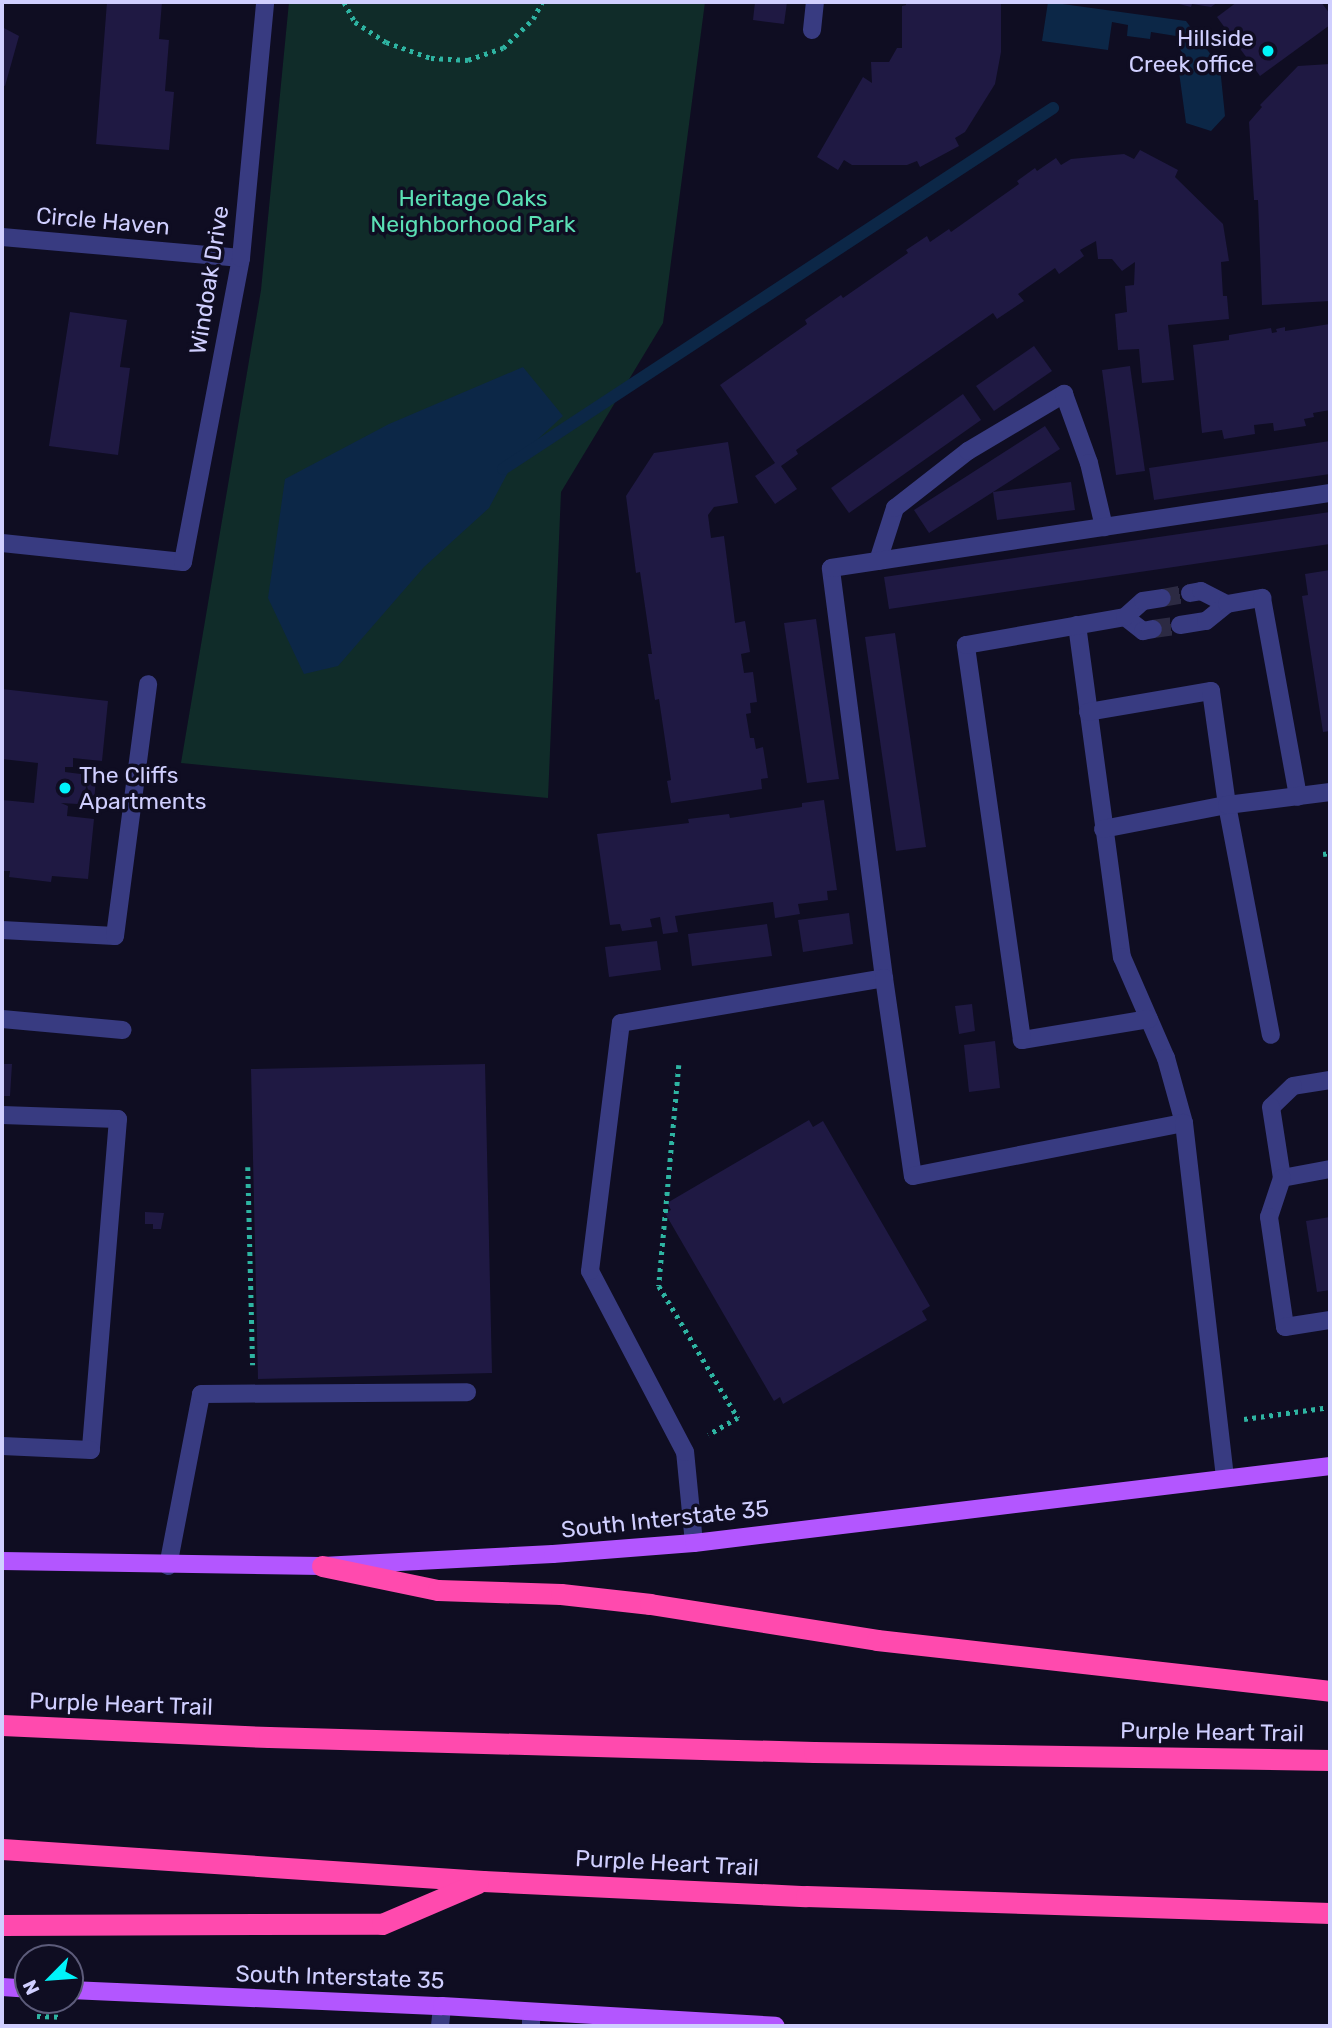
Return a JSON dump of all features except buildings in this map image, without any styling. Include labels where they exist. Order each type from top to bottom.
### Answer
[{"type":"highway","points":[[322,1566],[438,1590],[574,1595],[650,1604],[877,1640],[1330,1691]]},
{"type":"highway","name":"Purple Heart Trail","points":[[2,1725],[269,1737],[800,1751],[1330,1760]]},
{"type":"highway","name":"Purple Heart Trail","points":[[2,1849],[483,1881],[806,1896],[1330,1913]]},
{"type":"highway","points":[[2,1925],[382,1924],[483,1881]]},
{"type":"main road","name":"South Interstate 35","points":[[2,1561],[168,1566],[322,1566],[540,1555],[694,1543],[1330,1466]]},
{"type":"main road","name":"South Interstate 35","points":[[84,1991],[442,2006],[531,2019],[775,2026]]},
{"type":"street","name":"Windoak Drive","points":[[2,542],[183,562],[241,258],[265,2]]},
{"type":"street","points":[[812,30],[815,2]]},
{"type":"street","name":"Circle Haven","points":[[2,237],[241,258]]},
{"type":"street","points":[[878,561],[895,508],[968,451],[1064,394],[1089,463],[1104,527]]},
{"type":"street","points":[[1184,1123],[913,1176],[884,978],[831,568],[1330,493]]},
{"type":"street","points":[[1190,593],[1201,591],[1227,604]]},
{"type":"street","points":[[1149,1018],[1022,1040],[966,645],[1125,617],[1143,601],[1162,598]]},
{"type":"street","points":[[1180,625],[1206,621],[1227,604],[1262,598],[1298,797]]},
{"type":"street","points":[[1125,617],[1143,631],[1153,629]]},
{"type":"street","points":[[1077,625],[1122,957],[1167,1058],[1184,1123],[1225,1477]]},
{"type":"street","points":[[2,930],[115,936],[148,684]]},
{"type":"street","points":[[1088,712],[1212,691],[1227,805],[1271,1035]]},
{"type":"street","points":[[1103,829],[1227,805],[1330,792]]},
{"type":"street","points":[[694,1543],[682,1448],[590,1271],[621,1023],[884,978]]},
{"type":"street","points":[[2,1019],[123,1030]]},
{"type":"street","points":[[1330,1080],[1293,1086],[1271,1107],[1282,1178],[1269,1217],[1284,1328],[1330,1320]]},
{"type":"street","points":[[2,1115],[118,1119],[91,1450],[2,1446]]},
{"type":"street","points":[[1282,1178],[1330,1169]]},
{"type":"street","points":[[168,1566],[201,1394],[467,1392]]},
{"type":"street","points":[[440,2026],[442,2006]]},
{"type":"path","points":[[344,2],[355,22],[386,42],[431,58],[468,60],[503,48],[533,19],[542,2]]},
{"type":"path","points":[[1323,854],[1330,853]]},
{"type":"path","points":[[679,1065],[659,1286],[738,1418],[682,1448]]},
{"type":"path","points":[[248,1167],[253,1371]]},
{"type":"path","points":[[1256,1417],[1330,1407]]},
{"type":"green space","name":"Heritage Oaks Neighborhood Park","points":[[289,2],[705,2],[663,323],[561,492],[548,798],[181,763],[261,290]]},
{"type":"water","points":[[1048,2],[1186,21],[1220,67],[1225,116],[1211,131],[1186,123],[1179,72],[1190,62],[1178,47],[1182,44],[1176,36],[1151,32],[1150,39],[1127,36],[1128,25],[1112,22],[1108,50],[1042,41]]},
{"type":"water","points":[[523,367],[563,416],[514,461],[489,508],[424,567],[338,666],[304,674],[268,598],[285,479],[389,424]]},
{"type":"waterway","points":[[503,469],[1053,108]]},
{"type":"tunnel","points":[[1162,598],[1190,593]]},
{"type":"tunnel","points":[[1153,629],[1180,625]]},
{"type":"place","name":"Hillside Creek office","points":[[1268,51]]},
{"type":"place","name":"The Cliffs Apartments","points":[[65,788]]}]
